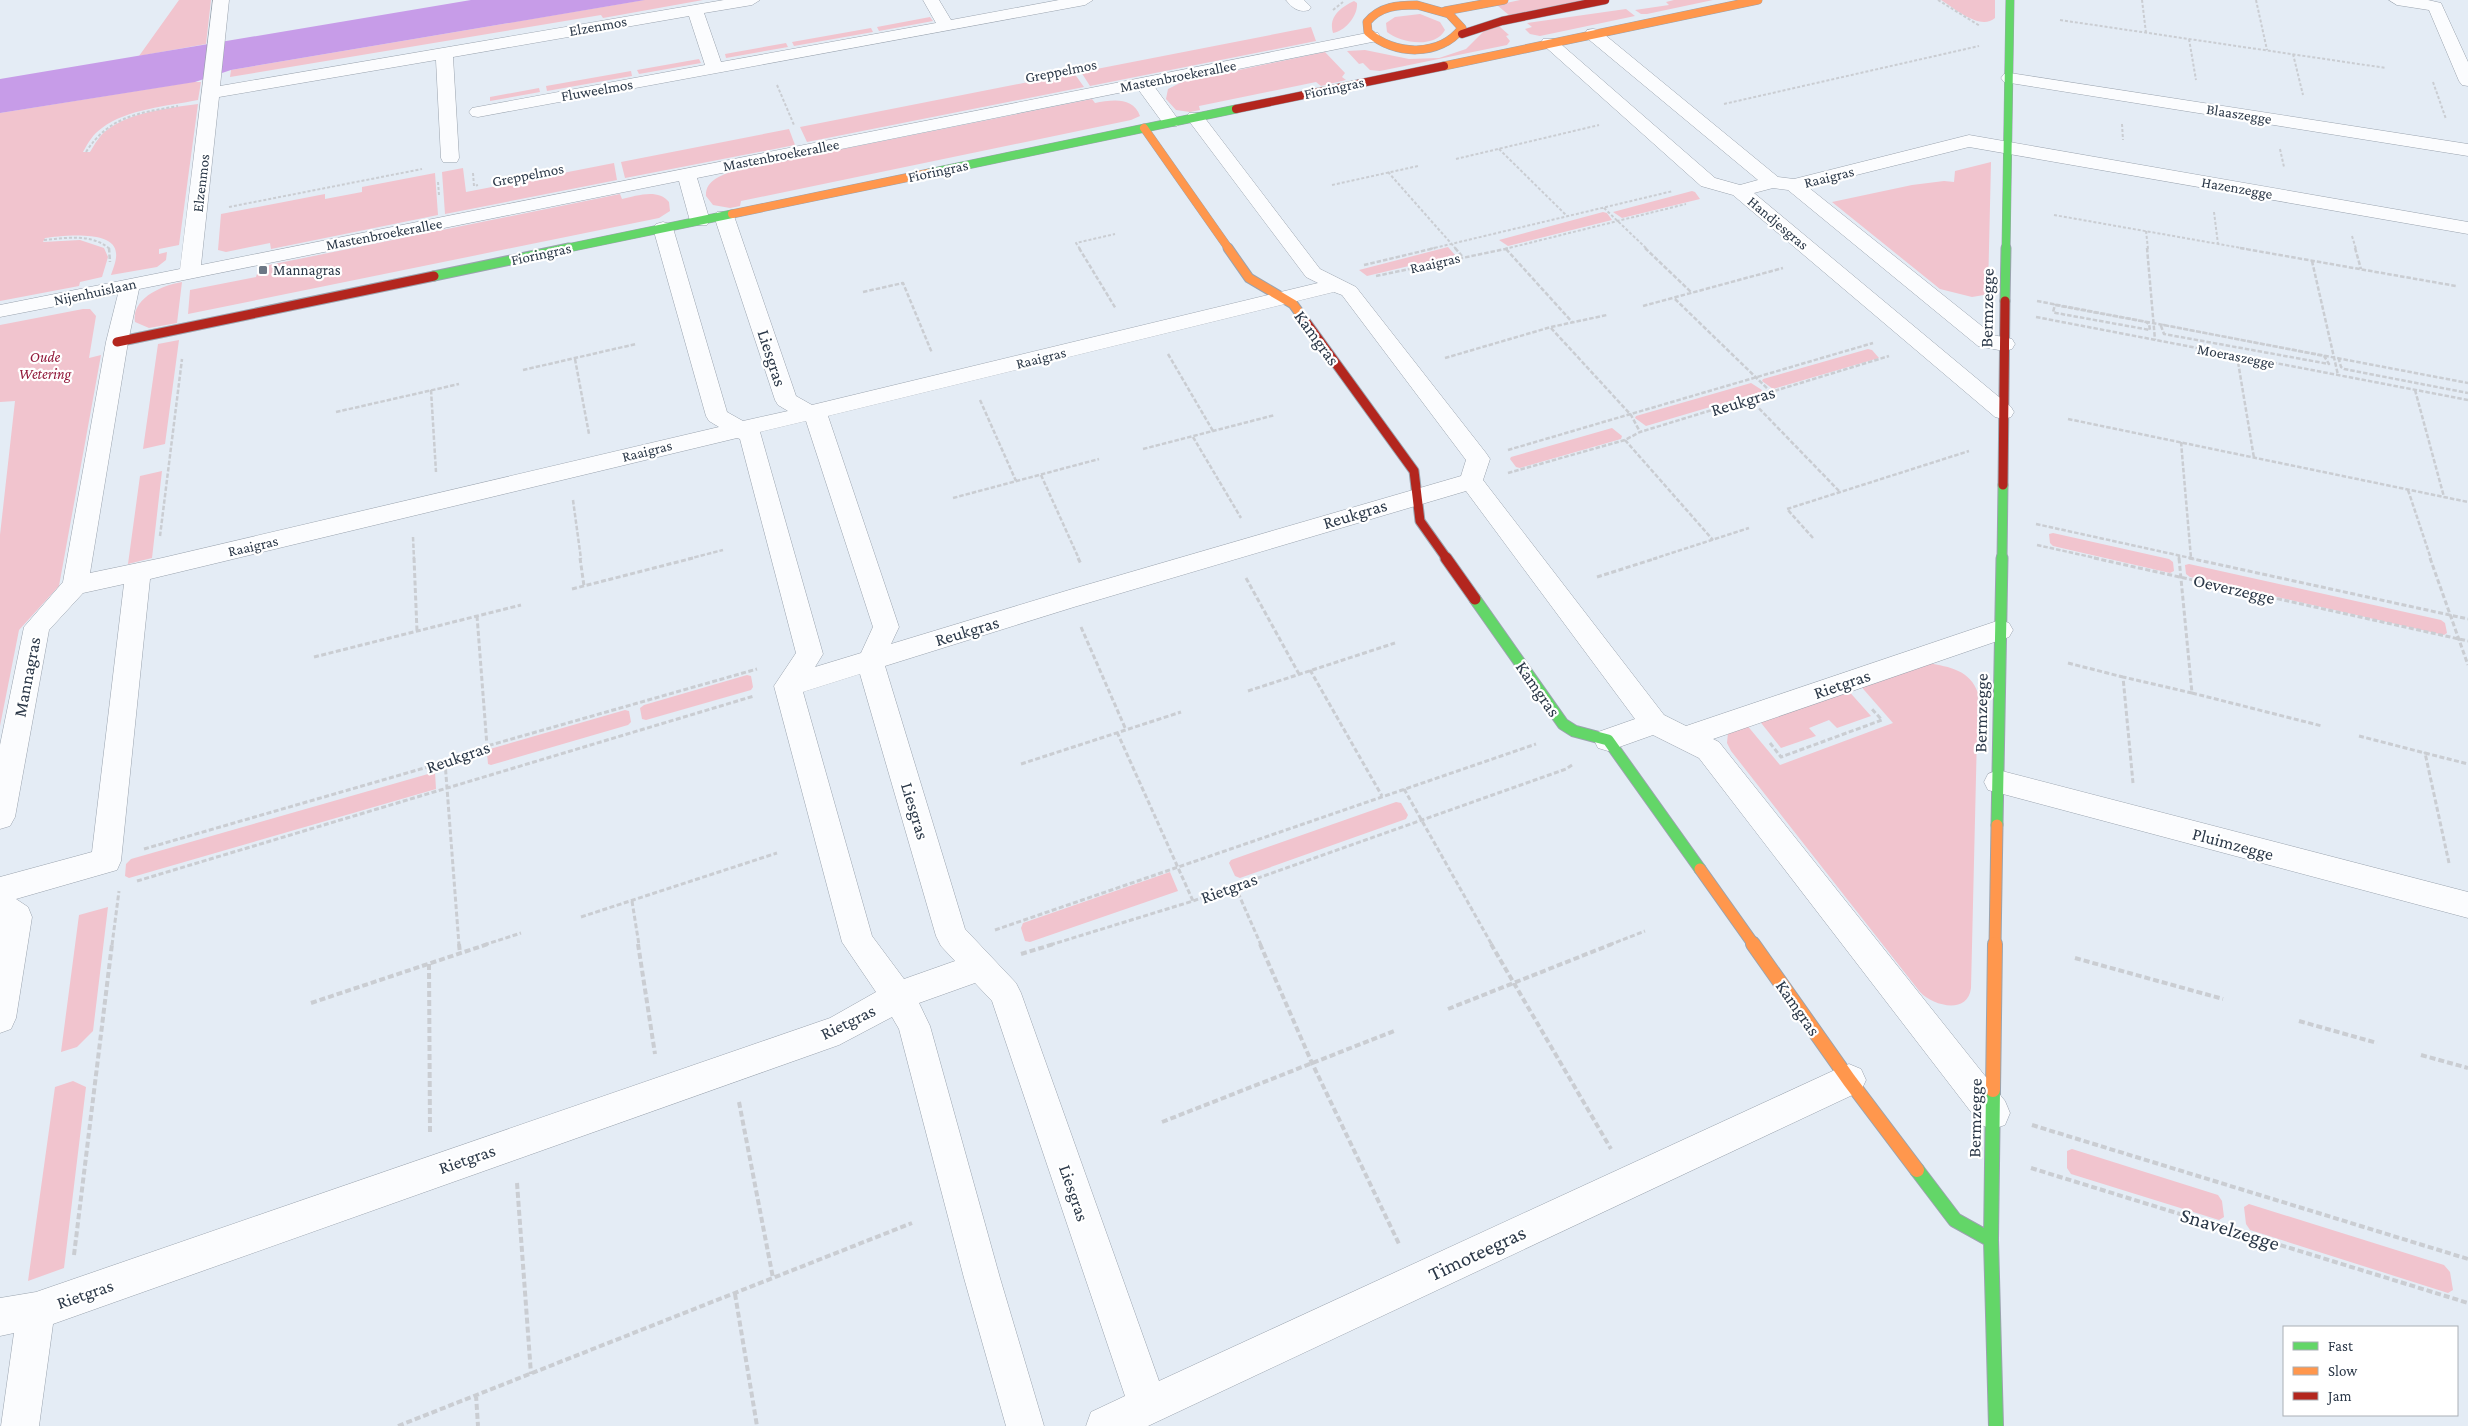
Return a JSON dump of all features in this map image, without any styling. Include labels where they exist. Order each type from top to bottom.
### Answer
[{"type":"street","name":"Elzenmos","points":[[190,272],[221,0]]},
{"type":"street","name":"Elzenmos","points":[[212,91],[752,0]]},
{"type":"street","points":[[931,0],[946,26]]},
{"type":"street","name":"Fluweelmos","points":[[478,112],[1085,0]]},
{"type":"street","points":[[1445,12],[1504,0]]},
{"type":"street","points":[[1462,34],[1462,26],[1456,18],[1445,12],[1413,3],[1370,12],[1367,22],[1367,30],[1372,37],[1397,48],[1430,50],[1456,41],[1462,34],[1502,21],[1606,0]]},
{"type":"street","name":"Fioringras","points":[[117,342],[1758,0]]},
{"type":"street","name":"Bermzegge","points":[[1996,1426],[1991,1240],[2004,311],[2010,78],[2006,43],[2010,0]]},
{"type":"street","points":[[2397,0],[2435,6],[2468,81]]},
{"type":"street","points":[[695,10],[715,68]]},
{"type":"street","name":"Handjesgras","points":[[1593,34],[1772,182]]},
{"type":"street","name":"Mastenbroekerallee","points":[[190,272],[1372,37]]},
{"type":"street","name":"Handjesgras","points":[[1549,44],[1708,182],[1740,191],[2003,412]]},
{"type":"street","points":[[444,53],[450,158]]},
{"type":"street","name":"Blaaszegge","points":[[2010,78],[2462,149]]},
{"type":"street","points":[[1143,83],[1183,120],[1313,274],[1349,291],[1654,723],[1709,750],[1993,1113]]},
{"type":"street","name":"Kamgras","points":[[1144,128],[1249,278],[1292,304],[1414,472],[1420,521],[1563,724],[1574,731],[1608,740],[1849,1080],[1955,1220],[1991,1240]]},
{"type":"street","name":"Raaigras","points":[[1740,191],[1772,182],[1794,186],[1969,141],[2007,147]]},
{"type":"street","name":"Hazenzegge","points":[[2007,147],[2468,228]]},
{"type":"street","name":"Liesgras","points":[[686,174],[712,218],[786,400],[818,418],[886,627],[870,662],[952,936],[982,966],[1004,993],[1148,1406]]},
{"type":"street","points":[[1794,186],[1986,341],[2004,344]]},
{"type":"street","points":[[663,228],[717,416],[750,435],[810,654],[788,686],[858,942],[898,996],[914,1026],[982,1278],[1025,1426]]},
{"type":"street","name":"Nijenhuislaan","points":[[0,311],[190,272]]},
{"type":"street","name":"Raaigras","points":[[75,585],[438,502],[740,428],[969,376],[1283,298],[1328,281]]},
{"type":"street","points":[[75,585],[117,342],[130,285]]},
{"type":"street","name":"Reukgras","points":[[788,686],[1069,599],[1417,496],[1475,470]]},
{"type":"street","points":[[0,890],[112,879],[147,570]]},
{"type":"street","name":"Mannagras","points":[[0,817],[37,627],[75,585]]},
{"type":"street","name":"Rietgras","points":[[1684,738],[2000,630]]},
{"type":"street","points":[[1608,740],[1654,723]]},
{"type":"street","name":"Pluimzegge","points":[[1998,782],[2463,904]]},
{"type":"street","points":[[0,905],[17,917],[0,1018]]},
{"type":"street","name":"Rietgras","points":[[52,1305],[839,1030],[898,996],[982,966]]},
{"type":"street","name":"Timoteegras","points":[[1105,1426],[1849,1080]]},
{"type":"street","points":[[0,1317],[52,1305],[20,1426]]},
{"type":"path","points":[[1938,0],[2006,43]]},
{"type":"path","points":[[2142,0],[2146,32]]},
{"type":"path","points":[[2256,0],[2267,50]]},
{"type":"path","points":[[2060,20],[2386,68]]},
{"type":"path","points":[[2189,39],[2201,108]]},
{"type":"path","points":[[1716,106],[2006,43]]},
{"type":"path","points":[[2293,54],[2310,125]]},
{"type":"path","points":[[765,59],[804,150]]},
{"type":"path","points":[[2430,74],[2462,149]]},
{"type":"path","points":[[86,152],[97,135],[116,122],[212,91]]},
{"type":"path","points":[[2120,95],[2125,168]]},
{"type":"path","points":[[2273,119],[2292,197]]},
{"type":"path","points":[[1456,159],[1604,124]]},
{"type":"path","points":[[1499,149],[1568,216]]},
{"type":"path","points":[[1332,185],[1418,166]]},
{"type":"path","points":[[197,213],[428,168]]},
{"type":"path","name":"Greppelmos","points":[[472,168],[474,186],[483,184]]},
{"type":"path","points":[[1388,172],[1462,256]]},
{"type":"path","points":[[1328,281],[1451,244],[1708,182]]},
{"type":"path","name":"Raaigras","points":[[1328,281],[1506,249],[1740,191]]},
{"type":"path","points":[[1604,208],[1693,294]]},
{"type":"path","points":[[2054,215],[2456,286]]},
{"type":"path","points":[[2146,231],[2155,340]]},
{"type":"path","points":[[1116,234],[1076,243],[1132,336]]},
{"type":"path","points":[[44,240],[82,238],[106,245],[112,254],[102,291]]},
{"type":"path","points":[[1506,249],[1573,323]]},
{"type":"path","points":[[2312,261],[2338,375]]},
{"type":"path","points":[[1642,306],[1693,294],[1789,266]]},
{"type":"path","points":[[864,292],[903,283],[944,382]]},
{"type":"path","points":[[2005,294],[2468,383]]},
{"type":"path","points":[[1674,299],[1772,392]]},
{"type":"path","points":[[2055,305],[2146,322],[2149,324],[2150,330],[2147,331],[2056,314],[2053,312],[2053,306],[2055,305]]},
{"type":"path","name":"Moeraszegge","points":[[2004,311],[2468,400]]},
{"type":"path","points":[[1445,358],[1551,327],[1607,314]]},
{"type":"path","points":[[2164,325],[2324,356],[2329,364],[2164,334],[2161,326],[2164,325]]},
{"type":"path","points":[[1551,327],[1631,415],[1640,432]]},
{"type":"path","points":[[147,570],[186,328]]},
{"type":"path","points":[[1154,330],[1213,431]]},
{"type":"path","points":[[1475,470],[1631,415],[1907,333]]},
{"type":"path","points":[[523,370],[636,344]]},
{"type":"path","name":"Reukgras","points":[[1475,470],[1515,472],[1625,440],[1640,432],[1923,346]]},
{"type":"path","points":[[2237,356],[2254,458]]},
{"type":"path","points":[[575,359],[594,464]]},
{"type":"path","points":[[2468,383],[2339,360],[2341,367],[2344,369],[2468,393]]},
{"type":"path","points":[[969,376],[1016,481]]},
{"type":"path","points":[[336,412],[458,384]]},
{"type":"path","points":[[431,390],[438,502]]},
{"type":"path","points":[[2415,390],[2444,497]]},
{"type":"path","points":[[1750,398],[1840,492]]},
{"type":"path","points":[[1143,449],[1275,415]]},
{"type":"path","points":[[2068,419],[2468,502]]},
{"type":"path","points":[[1193,437],[1257,543]]},
{"type":"path","points":[[1625,440],[1713,540]]},
{"type":"path","points":[[1812,538],[1787,509],[2003,440]]},
{"type":"path","points":[[2181,442],[2191,558]]},
{"type":"path","points":[[953,498],[1099,459]]},
{"type":"path","points":[[570,470],[584,586]]},
{"type":"path","points":[[1041,475],[1094,592]]},
{"type":"path","points":[[2408,490],[2448,615],[2462,640],[2468,665]]},
{"type":"path","points":[[411,508],[417,631]]},
{"type":"path","points":[[2002,516],[2468,619]]},
{"type":"path","points":[[1597,577],[1749,528]]},
{"type":"path","name":"Oeverzegge","points":[[2001,537],[2468,642]]},
{"type":"path","points":[[572,589],[723,550]]},
{"type":"path","points":[[1231,551],[1299,674]]},
{"type":"path","points":[[2179,555],[2192,694]]},
{"type":"path","points":[[1069,599],[1126,730]]},
{"type":"path","points":[[314,657],[521,605]]},
{"type":"path","points":[[477,616],[488,746]]},
{"type":"path","points":[[1248,691],[1395,643]]},
{"type":"path","name":"Reukgras","points":[[112,879],[488,746],[810,654]]},
{"type":"path","points":[[2068,664],[2322,726]]},
{"type":"path","points":[[1310,670],[1382,796]]},
{"type":"path","points":[[2123,677],[2136,819]]},
{"type":"path","points":[[1748,715],[1781,757],[1882,720],[1848,682]]},
{"type":"path","points":[[52,1305],[112,879],[448,787],[788,686]]},
{"type":"path","points":[[1022,764],[1181,712]]},
{"type":"path","points":[[959,943],[1176,866],[1574,731]]},
{"type":"path","points":[[1117,732],[1193,901]]},
{"type":"path","points":[[2359,736],[2468,764]]},
{"type":"path","name":"Rietgras","points":[[982,966],[1193,901],[1566,769],[1608,740]]},
{"type":"path","points":[[2425,753],[2463,904]]},
{"type":"path","points":[[444,762],[448,787],[460,953]]},
{"type":"path","points":[[1404,789],[1513,983],[1630,1182]]},
{"type":"path","points":[[581,917],[777,853]]},
{"type":"path","points":[[1235,886],[1312,1062],[1416,1281]]},
{"type":"path","points":[[632,900],[661,1092]]},
{"type":"path","points":[[1448,1009],[1645,931]]},
{"type":"path","points":[[311,1003],[521,934]]},
{"type":"path","points":[[2076,958],[2223,999]]},
{"type":"path","points":[[429,964],[431,1172]]},
{"type":"path","points":[[2299,1021],[2377,1043]]},
{"type":"path","points":[[1162,1122],[1394,1031]]},
{"type":"path","points":[[2421,1056],[2468,1068]]},
{"type":"path","points":[[733,1067],[773,1278]]},
{"type":"path","points":[[1993,1113],[2468,1259]]},
{"type":"path","points":[[514,1144],[531,1374]]},
{"type":"path","name":"Snavelzegge","points":[[1992,1156],[2468,1303]]},
{"type":"path","points":[[398,1426],[912,1223]]},
{"type":"path","points":[[735,1294],[757,1426]]},
{"type":"path","points":[[476,1395],[478,1426]]},
{"type":"green space","points":[[179,0],[211,0],[206,44],[139,56]]},
{"type":"green space","points":[[644,0],[703,0],[603,18],[601,15],[230,77],[231,70]]},
{"type":"green space","points":[[1520,0],[1587,0],[1510,16],[1497,5]]},
{"type":"green space","points":[[1674,0],[1713,0],[1647,14],[1641,14],[1635,10],[1669,5],[1666,2]]},
{"type":"green space","points":[[1941,0],[1995,0],[1995,18],[1982,22],[1975,20],[1960,13]]},
{"type":"green space","points":[[1354,1],[1357,3],[1357,8],[1353,18],[1338,32],[1333,33],[1332,22],[1334,17],[1345,6]]},
{"type":"green space","points":[[1626,9],[1635,16],[1540,36],[1530,34],[1525,29],[1532,27],[1527,23]]},
{"type":"green space","points":[[1420,14],[1440,22],[1445,30],[1440,36],[1434,40],[1417,42],[1400,39],[1387,32],[1386,23],[1395,17]]},
{"type":"green space","points":[[930,17],[933,21],[879,31],[877,27]]},
{"type":"green space","points":[[1499,26],[1509,35],[1506,36],[1510,41],[1507,45],[1380,71],[1370,70],[1363,63],[1359,64],[1347,51],[1365,50],[1409,59],[1439,58],[1466,49],[1484,31]]},
{"type":"green space","points":[[1311,27],[1316,41],[1090,86],[1081,72]]},
{"type":"green space","points":[[871,28],[873,32],[794,46],[792,42]]},
{"type":"green space","points":[[786,43],[788,47],[726,58],[725,54]]},
{"type":"green space","points":[[1325,52],[1345,73],[1342,77],[1346,80],[1321,86],[1316,82],[1199,106],[1200,110],[1190,112],[1176,110],[1166,99],[1168,89],[1182,82]]},
{"type":"green space","points":[[699,59],[701,63],[639,74],[637,70]]},
{"type":"green space","points":[[631,71],[632,76],[547,91],[546,86]]},
{"type":"green space","points":[[1074,73],[1084,87],[807,142],[800,127]]},
{"type":"green space","points":[[201,82],[198,100],[148,109],[123,116],[99,130],[83,152],[90,152],[104,132],[127,119],[150,112],[198,104],[179,245],[159,249],[159,254],[167,252],[166,260],[157,267],[111,275],[116,253],[113,245],[107,240],[86,236],[45,238],[43,242],[80,240],[104,248],[108,257],[102,277],[80,282],[79,286],[0,301],[0,113]]},
{"type":"green space","points":[[539,88],[540,92],[490,101],[490,97]]},
{"type":"green space","points":[[1092,99],[1095,103],[1108,101],[1127,102],[1137,110],[1140,116],[1131,120],[741,201],[740,206],[730,208],[713,205],[706,196],[708,186],[715,179],[734,171]]},
{"type":"green space","points":[[789,129],[795,145],[625,178],[621,162]]},
{"type":"green space","points":[[1991,162],[1988,291],[1984,295],[1972,297],[1940,289],[1832,202],[1912,185],[1944,181],[1954,182],[1955,171]]},
{"type":"green space","points":[[614,163],[617,180],[445,214],[442,172],[463,168],[466,192]]},
{"type":"green space","points":[[435,173],[438,215],[271,249],[270,243],[226,252],[218,250],[221,214],[325,194],[325,199],[362,192],[362,187]]},
{"type":"green space","points":[[1692,191],[1700,199],[1622,218],[1613,212]]},
{"type":"green space","points":[[620,194],[622,199],[647,194],[659,195],[669,202],[670,211],[659,218],[188,314],[190,290],[256,277],[257,274],[269,272],[269,265]]},
{"type":"green space","points":[[1603,212],[1607,213],[1612,220],[1508,246],[1499,240]]},
{"type":"green space","points":[[1448,247],[1455,255],[1367,276],[1359,270]]},
{"type":"green space","points":[[182,282],[177,323],[149,328],[135,322],[138,306],[150,294],[166,286]]},
{"type":"green space","name":"Oude Wetering","points":[[90,309],[96,316],[89,358],[101,355],[59,586],[19,630],[0,726],[0,535],[15,401],[0,402],[0,325]]},
{"type":"green space","points":[[179,340],[165,444],[143,449],[158,344]]},
{"type":"green space","points":[[1868,349],[1872,350],[1879,358],[1773,389],[1762,381],[1763,379]]},
{"type":"green space","points":[[1751,383],[1762,390],[1761,392],[1646,426],[1635,418],[1636,416]]},
{"type":"green space","points":[[1612,428],[1622,436],[1621,439],[1520,468],[1516,467],[1510,459],[1511,457]]},
{"type":"green space","points":[[162,471],[152,558],[128,564],[140,476]]},
{"type":"green space","points":[[2053,533],[2169,559],[2173,562],[2174,571],[2170,573],[2053,546],[2050,543],[2049,534]]},
{"type":"green space","points":[[2189,564],[2441,620],[2445,623],[2447,633],[2444,635],[2190,577],[2186,574],[2185,565]]},
{"type":"green space","points":[[1928,663],[1951,668],[1964,674],[1970,679],[1978,693],[1971,988],[1964,1002],[1957,1005],[1941,1004],[1920,992],[1731,751],[1727,743],[1728,733],[1746,724],[1780,765],[1893,723],[1858,683]]},
{"type":"green space","points":[[747,675],[751,676],[753,687],[751,690],[646,720],[642,719],[640,708],[644,705]]},
{"type":"green space","points":[[1846,688],[1871,716],[1837,728],[1829,720],[1809,728],[1816,736],[1781,748],[1758,719]]},
{"type":"green space","points":[[625,710],[629,711],[631,722],[628,725],[491,765],[488,764],[487,753],[490,749]]},
{"type":"green space","points":[[435,772],[436,789],[129,878],[125,876],[126,864],[131,859]]},
{"type":"green space","points":[[1396,802],[1401,803],[1408,815],[1406,819],[1240,878],[1235,876],[1229,863],[1231,860]]},
{"type":"green space","points":[[1170,872],[1178,891],[1030,942],[1025,941],[1021,928],[1023,923]]},
{"type":"green space","points":[[108,907],[93,1031],[77,1047],[61,1052],[79,915]]},
{"type":"green space","points":[[73,1081],[86,1087],[64,1268],[28,1281],[55,1087]]},
{"type":"green space","points":[[2072,1149],[2218,1195],[2222,1201],[2224,1217],[2219,1220],[2071,1174],[2067,1168],[2067,1151]]},
{"type":"green space","points":[[2249,1204],[2444,1265],[2450,1272],[2453,1290],[2448,1293],[2250,1230],[2246,1224],[2244,1207]]},
{"type":"shaded area","points":[[471,0],[645,0],[231,70],[195,82],[0,113],[0,79]]},
{"type":"traffic: fast","points":[[2005,301],[2010,0]]},
{"type":"traffic: fast","points":[[929,173],[1236,109]]},
{"type":"traffic: fast","points":[[434,276],[732,214]]},
{"type":"traffic: fast","points":[[1997,825],[2003,485]]},
{"type":"traffic: fast","points":[[1475,599],[1563,724],[1574,731],[1608,740],[1700,869]]},
{"type":"traffic: fast","points":[[1993,1090],[1991,1240],[1996,1426]]},
{"type":"traffic: fast","points":[[1917,1170],[1955,1220],[1991,1240]]},
{"type":"traffic: slow","points":[[1445,11],[1504,0]]},
{"type":"traffic: slow","points":[[1444,66],[1758,0]]},
{"type":"traffic: slow","points":[[1417,5],[1449,14],[1462,28],[1455,37],[1444,44],[1416,50],[1388,46],[1368,32],[1367,22],[1377,13],[1396,6],[1417,5]]},
{"type":"traffic: slow","points":[[1144,128],[1249,278],[1293,304],[1303,318]]},
{"type":"traffic: slow","points":[[732,214],[929,173]]},
{"type":"traffic: slow","points":[[1993,1090],[1997,825]]},
{"type":"traffic: slow","points":[[1700,869],[1849,1080],[1917,1170]]},
{"type":"traffic: jam","points":[[1462,34],[1502,21],[1605,0]]},
{"type":"traffic: jam","points":[[1236,109],[1444,66]]},
{"type":"traffic: jam","points":[[117,342],[434,276]]},
{"type":"traffic: jam","points":[[2003,485],[2005,301]]},
{"type":"traffic: jam","points":[[1303,318],[1414,471],[1420,521],[1475,599]]},
{"type":"place","name":"Mannagras","points":[[263,270]]}]
